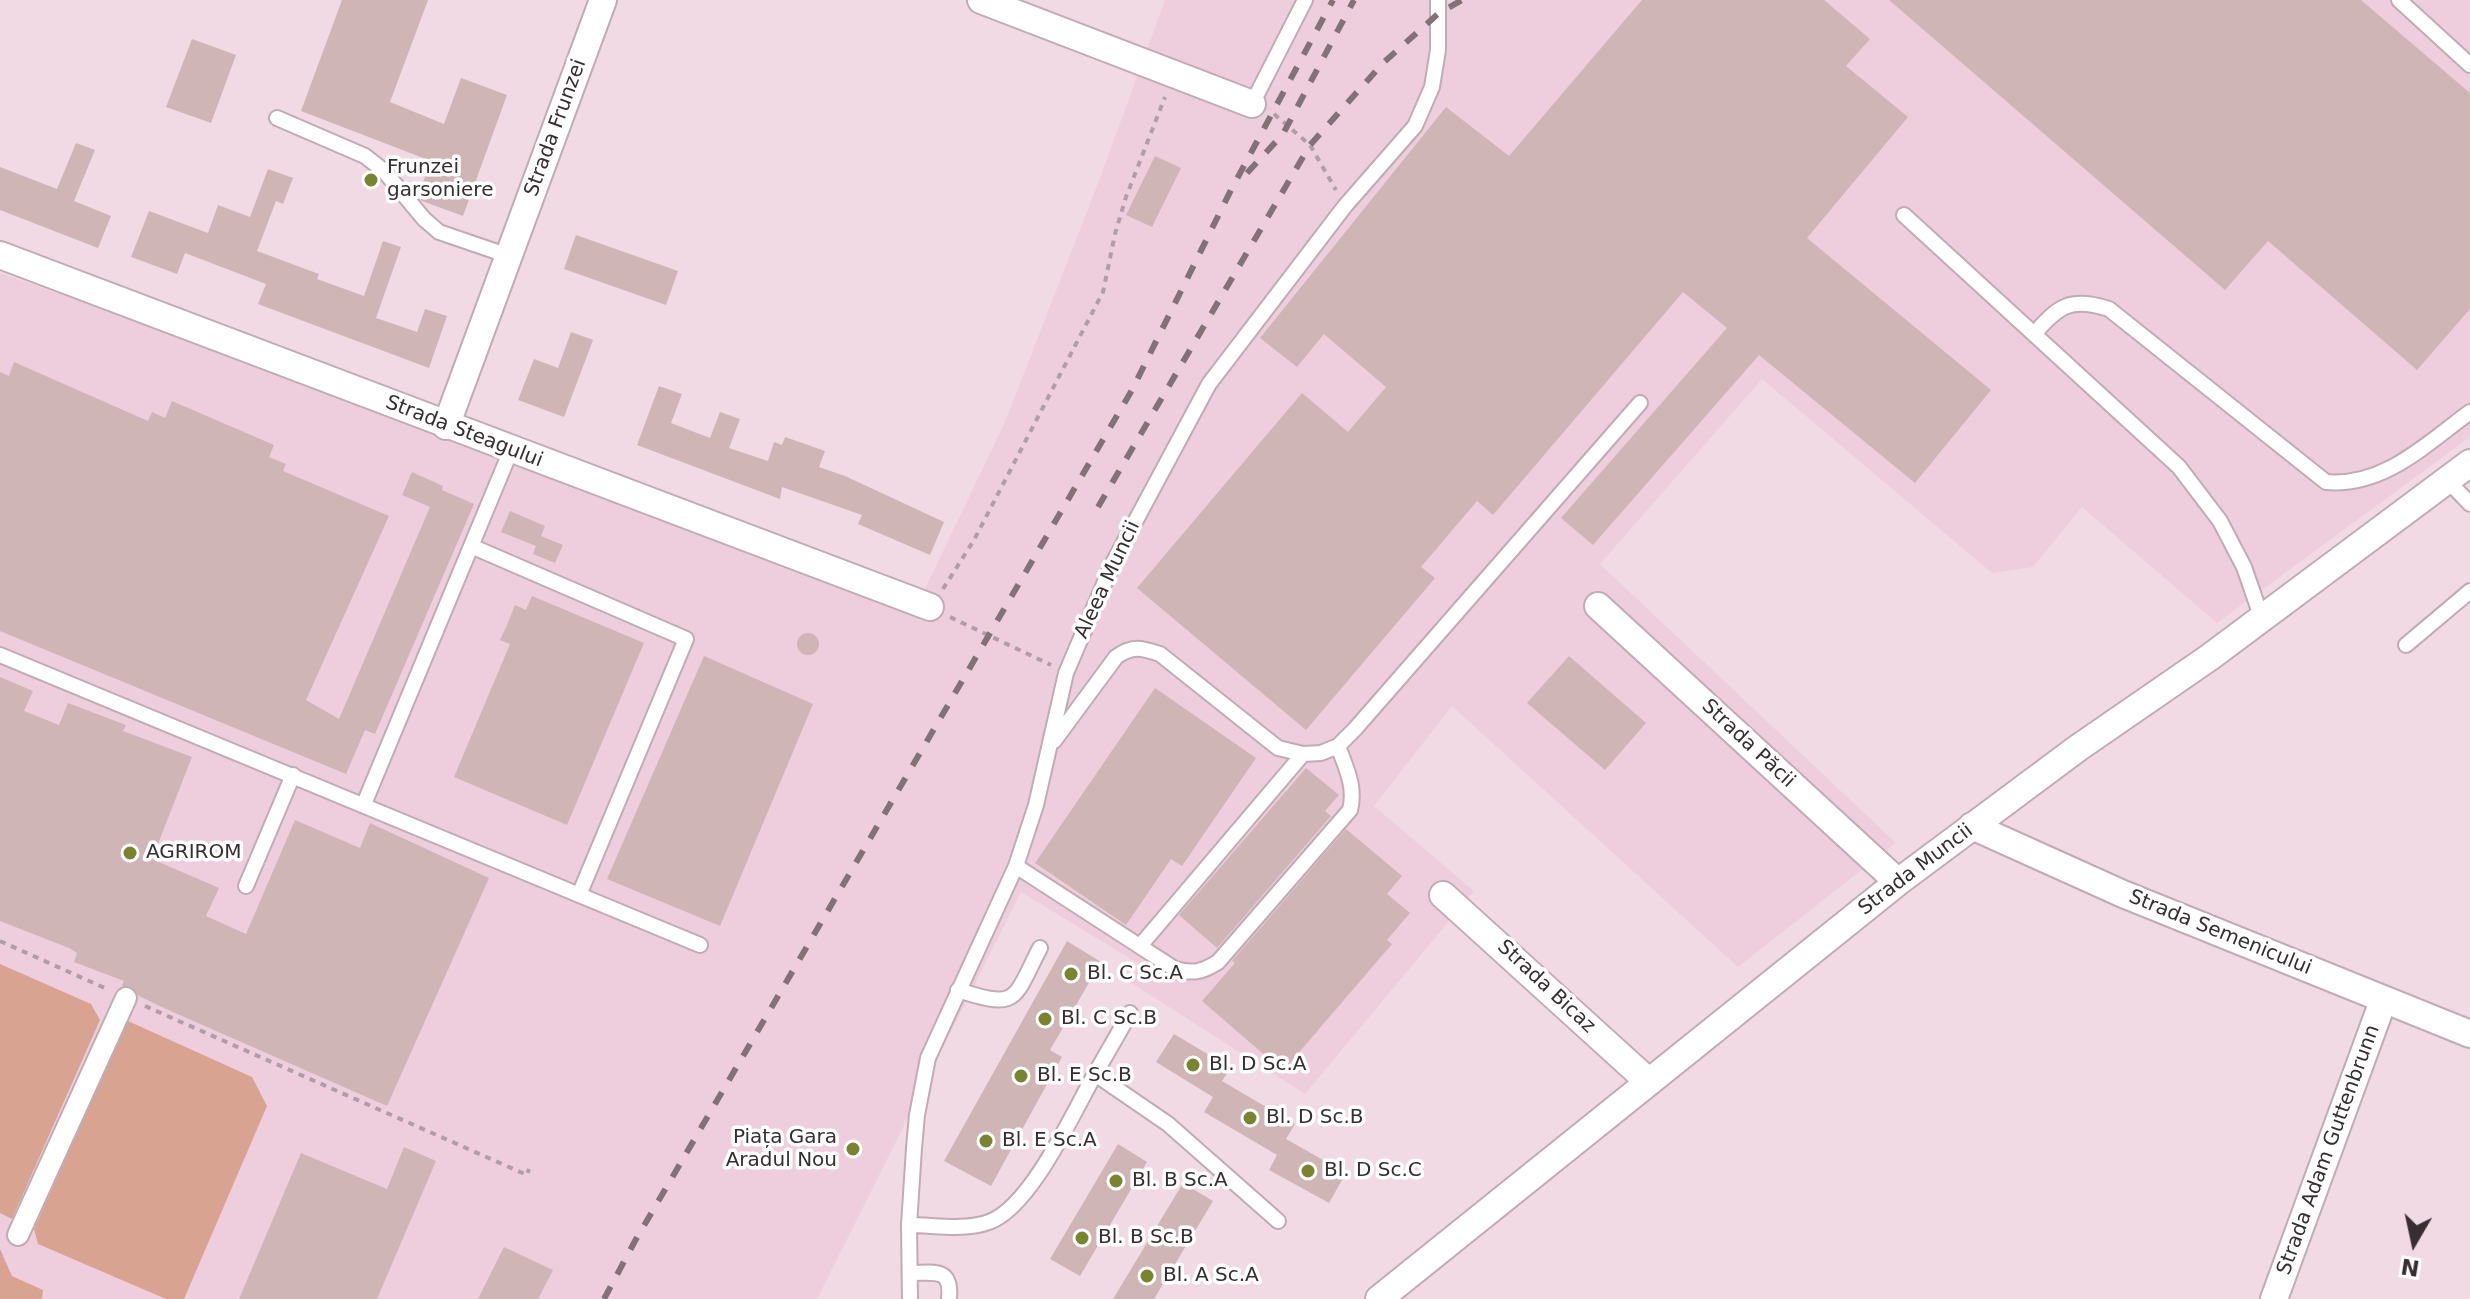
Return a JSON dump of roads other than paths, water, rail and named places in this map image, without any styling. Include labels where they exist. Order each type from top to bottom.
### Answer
[{"type":"street","name":"Strada Frunzei","points":[[446,426],[603,0]]},
{"type":"street","points":[[981,0],[1252,104]]},
{"type":"street","name":"Strada Steagului","points":[[0,255],[930,607]]},
{"type":"street","name":"Strada Muncii","points":[[1379,1299],[1898,882],[2078,748],[2262,619],[2470,463]]},
{"type":"street","name":"Strada Păcii","points":[[1598,606],[1898,882]]},
{"type":"street","name":"Strada Semenicului","points":[[1972,826],[2123,894],[2470,1034]]},
{"type":"street","name":"Strada Bicaz","points":[[1443,895],[1648,1081]]},
{"type":"street","points":[[18,1235],[126,998]]},
{"type":"street","name":"Strada Adam Guttenbrunn","points":[[2274,1299],[2383,1001]]},
{"type":"lane","points":[[1252,104],[1305,0]]},
{"type":"lane","name":"Aleea Muncii","points":[[910,1299],[909,1225],[917,1115],[928,1058],[1016,866],[1036,805],[1066,673],[1113,563],[1209,384],[1345,206],[1415,126],[1432,87],[1438,50],[1438,0]]},
{"type":"lane","points":[[2399,0],[2470,65]]},
{"type":"lane","points":[[277,118],[365,156],[384,171],[424,219],[439,232],[509,256]]},
{"type":"lane","points":[[1904,215],[2179,467],[2220,521],[2244,567],[2262,619]]},
{"type":"lane","points":[[2034,334],[2050,315],[2069,303],[2090,303],[2109,309],[2326,482],[2344,484],[2387,472],[2470,412]]},
{"type":"lane","points":[[1049,748],[1116,657],[1125,649],[1138,647],[1160,654],[1278,748],[1303,754],[1321,753],[1338,746],[1640,403]]},
{"type":"lane","points":[[364,804],[511,450]]},
{"type":"lane","points":[[2448,481],[2470,504]]},
{"type":"lane","points":[[471,546],[686,639],[579,895]]},
{"type":"lane","points":[[2406,645],[2470,591]]},
{"type":"lane","points":[[0,655],[700,945]]},
{"type":"lane","points":[[1016,866],[1175,969],[1189,973],[1203,971],[1218,962],[1350,810],[1354,796],[1351,779],[1338,746]]},
{"type":"lane","points":[[1140,946],[1303,754]]},
{"type":"lane","points":[[246,886],[293,775]]},
{"type":"lane","points":[[958,990],[991,1001],[1005,1001],[1015,996],[1040,948]]},
{"type":"lane","points":[[909,1225],[979,1225],[1014,1207],[1031,1186],[1130,1013]]},
{"type":"lane","points":[[1095,1074],[1168,1124],[1278,1221]]},
{"type":"lane","points":[[910,1273],[940,1273],[947,1277],[950,1283],[949,1299]]},
{"type":"railway","points":[[604,1299],[1132,390],[1231,190],[1333,0]]},
{"type":"railway","points":[[1247,173],[1283,134],[1354,0]]},
{"type":"railway","points":[[1098,507],[1310,145],[1383,63],[1439,13],[1462,0]]},
{"type":"place","name":"Frunzei garsoniere","points":[[371,180]]},
{"type":"place","name":"AGRIROM","points":[[130,853]]},
{"type":"place","name":"Bl. C Sc.A","points":[[1071,974]]},
{"type":"place","name":"Bl. C Sc.B","points":[[1045,1019]]},
{"type":"place","name":"Bl. D Sc.A","points":[[1193,1065]]},
{"type":"place","name":"Bl. E Sc.B","points":[[1021,1076]]},
{"type":"place","name":"Bl. D Sc.B","points":[[1250,1118]]},
{"type":"place","name":"Bl. E Sc.A","points":[[986,1141]]},
{"type":"place","name":"Piața Gara Aradul Nou","points":[[853,1149]]},
{"type":"place","name":"Bl. D Sc.C","points":[[1308,1171]]},
{"type":"place","name":"Bl. B Sc.A","points":[[1116,1181]]},
{"type":"place","name":"Bl. B Sc.B","points":[[1082,1238]]},
{"type":"place","name":"Bl. A Sc.A","points":[[1147,1276]]}]
